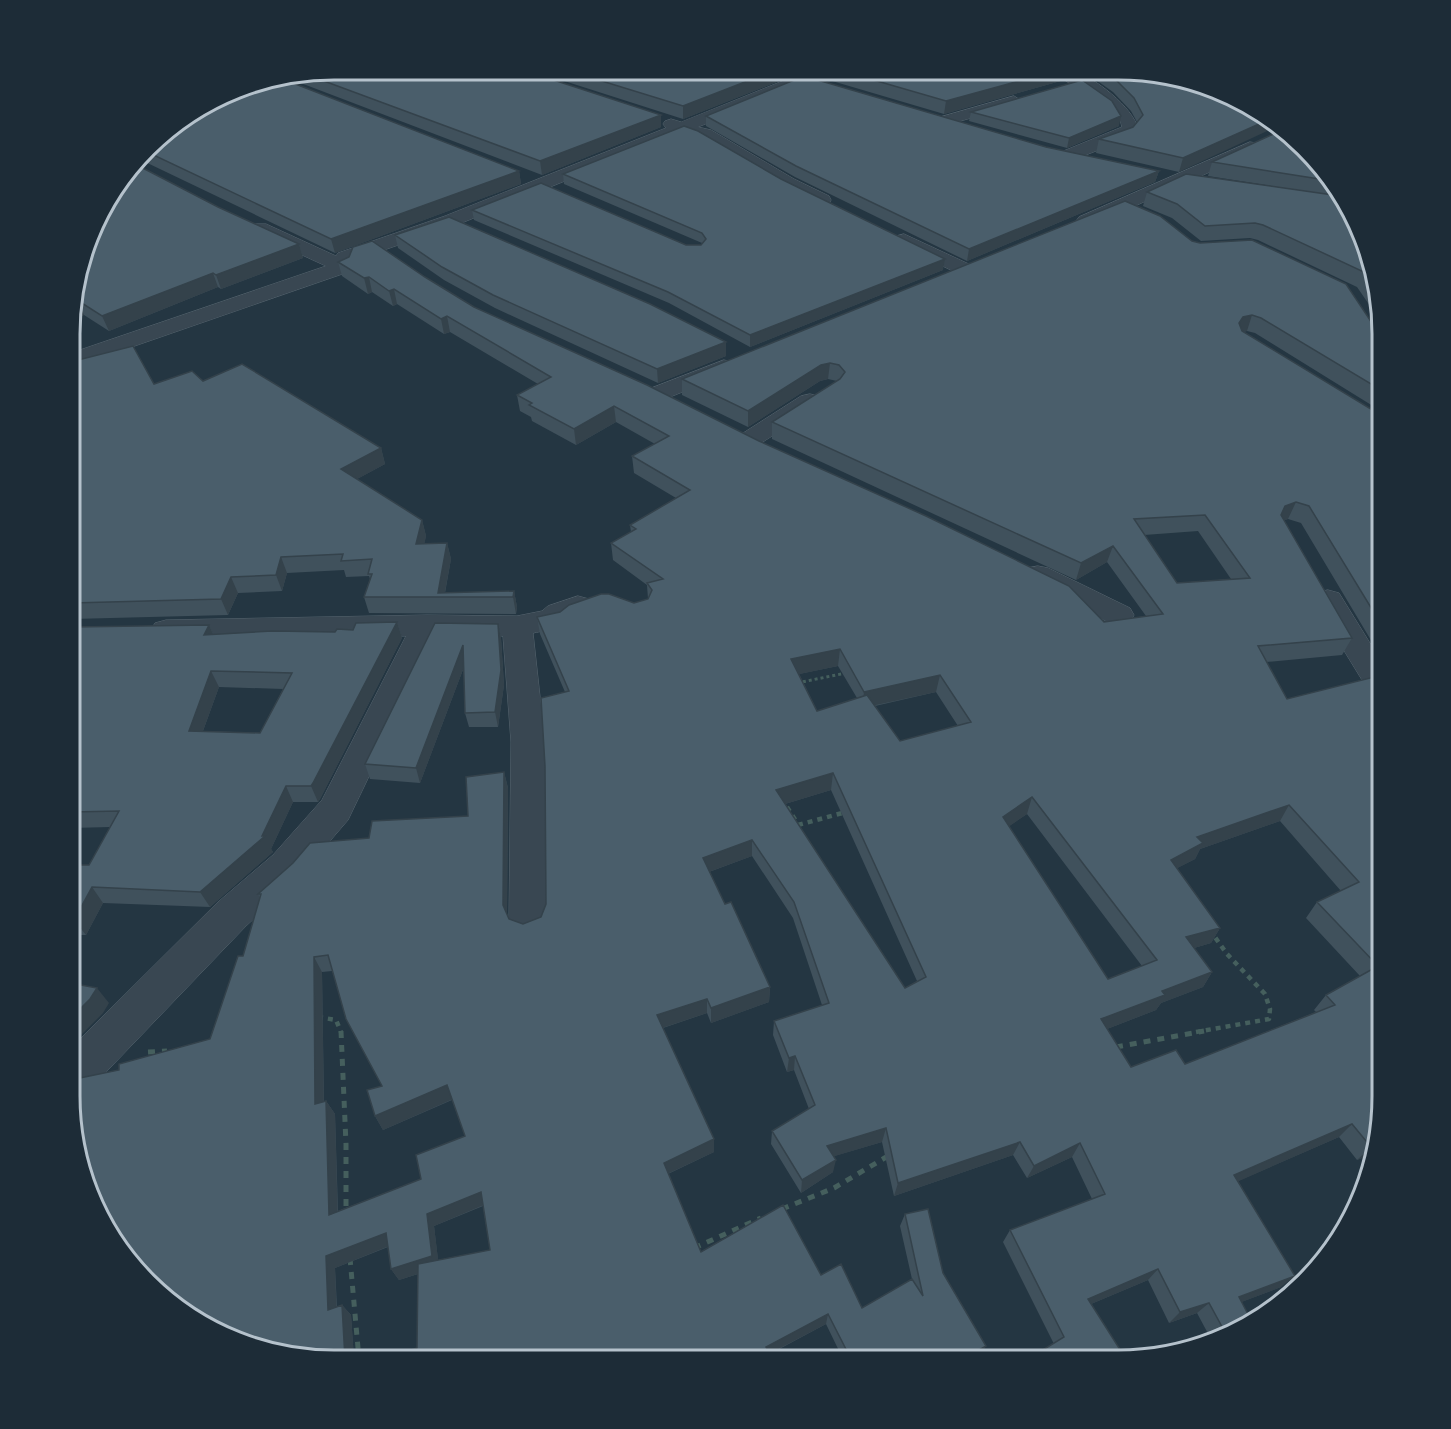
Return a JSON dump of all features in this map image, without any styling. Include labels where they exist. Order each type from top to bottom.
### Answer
[{"type":"street","points":[[83,357],[344,262],[377,245],[452,219],[680,127],[804,80]]},
{"type":"street","points":[[1067,156],[1130,129],[1128,119],[1105,97],[1078,80]]},
{"type":"street","points":[[1060,88],[1082,82]]},
{"type":"street","points":[[975,130],[937,119],[1028,97]]},
{"type":"street","points":[[658,119],[705,134],[788,183],[840,208]]},
{"type":"street","points":[[1069,228],[1181,180],[1263,141]]},
{"type":"street","points":[[1050,152],[1096,160]]},
{"type":"street","points":[[1158,174],[1215,185]]},
{"type":"street","points":[[519,175],[563,193]]},
{"type":"street","points":[[1121,206],[1148,217]]},
{"type":"street","points":[[245,214],[344,262]]},
{"type":"street","points":[[452,219],[483,233]]},
{"type":"street","points":[[892,234],[964,269]]},
{"type":"street","points":[[377,245],[406,266]]},
{"type":"street","points":[[942,278],[985,261]]},
{"type":"street","points":[[688,410],[646,389],[739,361]]},
{"type":"street","points":[[749,440],[829,388]]},
{"type":"street","points":[[1016,565],[1119,615]]},
{"type":"street","points":[[1315,576],[1372,671]]},
{"type":"street","points":[[133,630],[427,625],[518,626],[551,620],[559,613],[606,599]]},
{"type":"street","points":[[81,1068],[232,914],[286,866],[335,810],[427,625]]},
{"type":"street","points":[[518,626],[528,742],[528,920]]},
{"type":"path","points":[[793,684],[850,672]]},
{"type":"path","points":[[786,806],[804,835]]},
{"type":"path","points":[[798,825],[852,811]]},
{"type":"path","points":[[1112,1049],[1121,1045],[1269,1018],[1270,1009],[1265,994],[1227,954],[1207,926]]},
{"type":"path","points":[[309,1018],[326,1017],[336,1020],[341,1030],[343,1115],[349,1166],[346,1221]]},
{"type":"path","points":[[81,1068],[177,1051]]},
{"type":"path","points":[[685,1253],[711,1239],[834,1188],[894,1152]]},
{"type":"path","points":[[349,1253],[358,1350]]},
{"type":"building","points":[[321,80],[554,80],[661,115],[540,161]]},
{"type":"building","points":[[598,80],[750,80],[683,106]]},
{"type":"building","points":[[794,80],[818,80],[1046,147],[1159,171],[969,249],[796,166],[706,116]]},
{"type":"building","points":[[874,80],[1022,80],[946,101]]},
{"type":"building","points":[[1082,80],[1112,101],[1121,116],[1069,138],[971,112]]},
{"type":"building","points":[[1116,80],[1151,82],[1183,88],[1215,99],[1261,123],[1183,158],[1099,139],[1133,127],[1143,115],[1134,98]]},
{"type":"building","points":[[293,83],[519,171],[331,239],[153,155],[192,122],[221,106],[252,93]]},
{"type":"building","points":[[684,126],[698,131],[781,179],[945,259],[750,335],[668,292],[472,210],[541,183],[686,245],[701,245],[706,239],[702,233],[563,174]]},
{"type":"building","points":[[1274,134],[1297,154],[1319,179],[1212,162]]},
{"type":"building","points":[[142,167],[218,207],[299,244],[216,275],[213,273],[102,316],[82,303],[88,268],[99,236],[114,206]]},
{"type":"building","points":[[1186,174],[1330,195],[1352,236],[1364,272],[1263,225],[1255,223],[1205,226],[1177,204],[1147,192]]},
{"type":"building","points":[[1125,201],[1160,216],[1192,241],[1200,243],[1252,240],[1346,284],[1371,322],[1372,385],[1261,318],[1252,315],[1243,317],[1239,323],[1242,331],[1372,410],[1372,609],[1309,506],[1296,502],[1285,506],[1281,515],[1352,638],[1258,646],[1287,699],[1372,678],[1372,960],[1317,902],[1359,882],[1289,805],[1197,837],[1203,843],[1171,860],[1220,928],[1186,937],[1212,972],[1162,991],[1165,995],[1101,1019],[1131,1067],[1176,1050],[1185,1064],[1335,1005],[1326,995],[1372,969],[1372,1096],[1367,1143],[1352,1124],[1234,1175],[1295,1276],[1239,1297],[1247,1313],[1222,1327],[1209,1303],[1180,1312],[1158,1269],[1088,1299],[1120,1350],[1043,1350],[1064,1337],[1010,1230],[1105,1194],[1080,1143],[1034,1166],[1020,1142],[898,1183],[886,1128],[827,1146],[836,1160],[802,1180],[772,1131],[815,1105],[795,1056],[789,1058],[774,1021],[829,1003],[794,902],[752,840],[703,858],[725,904],[731,902],[770,987],[711,1008],[707,999],[657,1015],[714,1139],[664,1163],[701,1252],[783,1205],[821,1275],[841,1264],[862,1308],[912,1279],[923,1296],[905,1214],[928,1209],[943,1273],[986,1346],[979,1350],[846,1350],[828,1314],[766,1347],[768,1350],[410,1350],[417,1348],[418,1264],[490,1250],[481,1192],[427,1214],[432,1256],[391,1269],[386,1233],[326,1256],[328,1310],[342,1305],[344,1350],[300,1347],[268,1341],[236,1330],[192,1307],[143,1263],[122,1237],[106,1208],[93,1177],[84,1145],[80,1112],[80,1078],[119,1070],[119,1064],[210,1039],[238,956],[243,956],[261,894],[258,894],[293,863],[310,843],[369,838],[372,821],[468,816],[466,777],[504,772],[503,905],[509,919],[523,924],[541,917],[546,904],[545,766],[541,698],[569,691],[537,617],[560,612],[569,605],[601,594],[609,594],[634,603],[648,599],[652,590],[647,583],[663,579],[611,543],[636,529],[630,525],[690,490],[632,456],[669,436],[614,406],[574,429],[529,405],[532,403],[517,395],[551,377],[447,316],[441,319],[394,289],[389,291],[369,277],[364,278],[338,262],[349,257],[353,247],[372,241],[474,307],[647,385],[759,441],[926,516],[1069,586],[1104,622],[1163,614],[1113,546],[1081,563],[772,422],[840,379],[845,372],[839,365],[830,363],[821,365],[748,411],[682,379]],"holes":[[[1205,515],[1250,578],[1177,583],[1134,519]],[[840,649],[864,692],[940,675],[971,722],[900,741],[867,695],[817,711],[791,659]],[[833,773],[926,977],[905,988],[776,790]],[[1032,797],[1157,960],[1108,979],[1003,817]],[[328,955],[346,1019],[382,1086],[367,1090],[375,1116],[447,1085],[465,1136],[416,1155],[421,1179],[329,1215],[326,1101],[315,1104],[314,957]]]},
{"type":"building","points":[[449,217],[650,304],[726,342],[657,369],[493,295],[442,267],[395,235]]},
{"type":"building","points":[[133,346],[154,384],[192,371],[203,381],[242,364],[381,448],[341,469],[422,520],[416,544],[447,543],[438,593],[514,591],[513,597],[364,597],[372,574],[368,574],[372,559],[341,561],[343,554],[281,557],[276,575],[231,577],[221,599],[80,603],[80,359]]},
{"type":"building","points":[[397,622],[313,783],[311,786],[286,786],[262,836],[265,836],[200,892],[92,887],[80,909],[80,865],[89,865],[119,811],[80,812],[80,627],[209,625],[204,635],[353,630],[356,623]],"holes":[[[211,671],[292,673],[260,733],[189,731]]]},
{"type":"building","points":[[435,623],[498,624],[501,670],[495,712],[465,713],[463,645],[416,768],[365,764]]},
{"type":"building","points":[[80,985],[97,988],[80,1009]]}]
